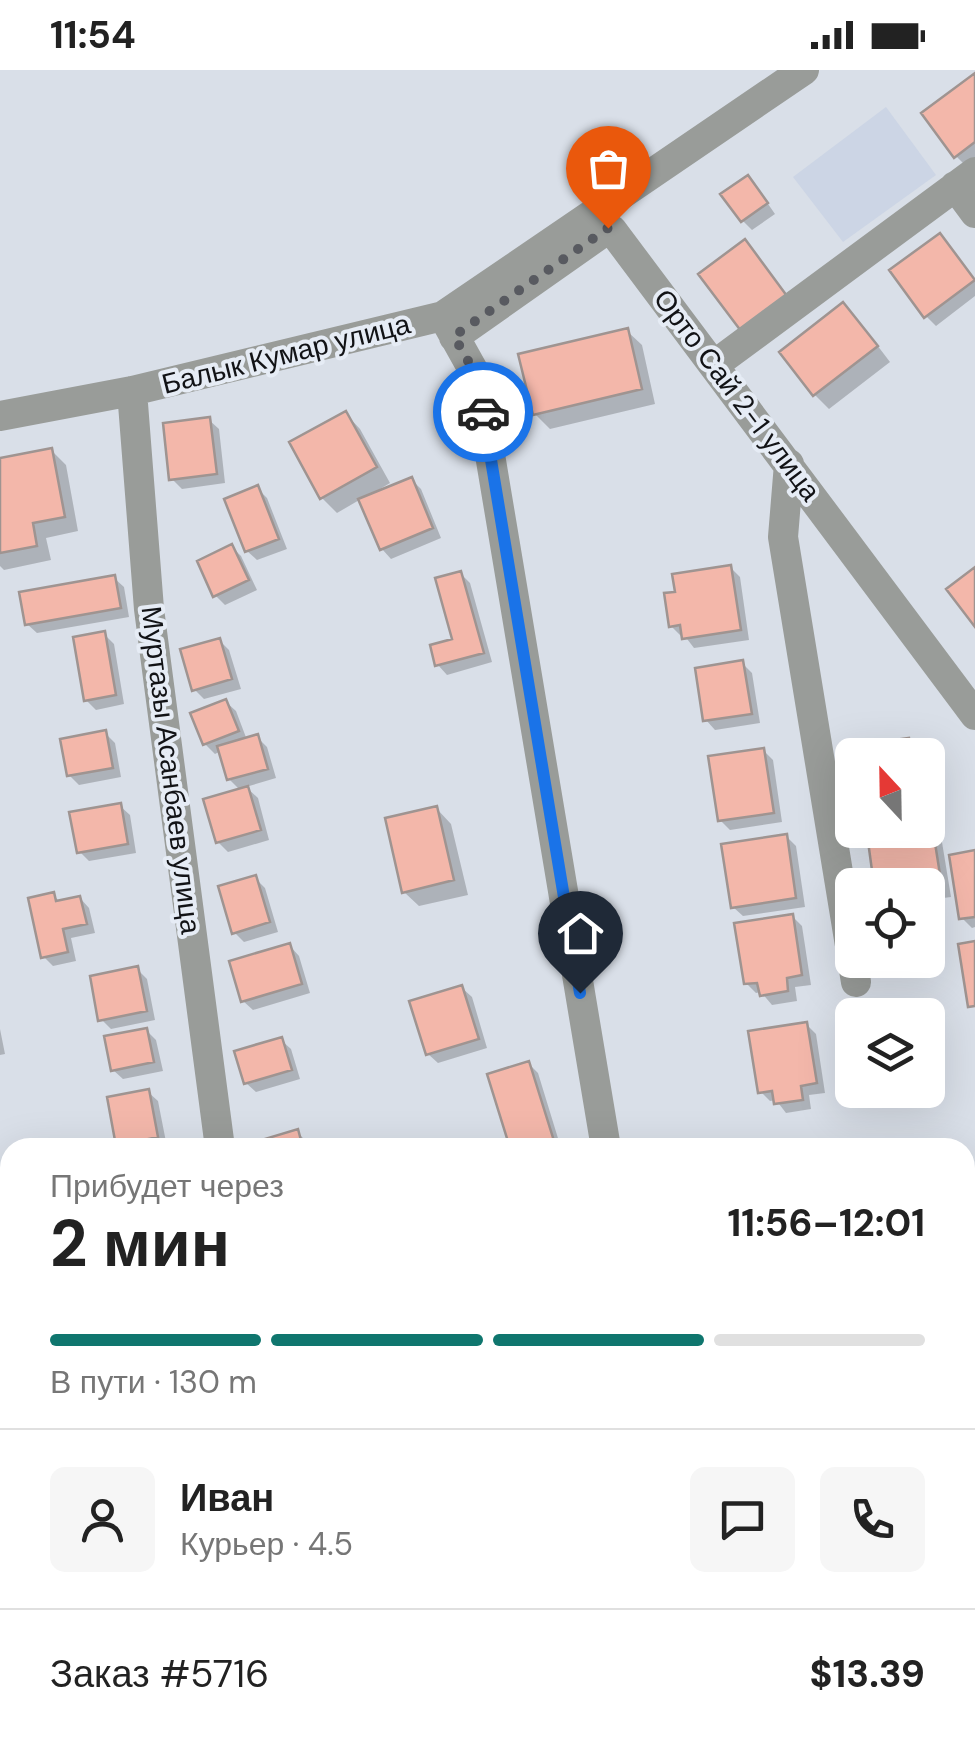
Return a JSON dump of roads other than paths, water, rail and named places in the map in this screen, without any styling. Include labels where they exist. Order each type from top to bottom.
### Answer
[{"type":"street","points":[[449,326],[804,70]]},
{"type":"street","points":[[714,365],[965,179],[975,213]]},
{"type":"street","name":"Орто Сай 2-1 улица","points":[[449,326],[608,228],[975,715]]},
{"type":"street","name":"Балык Кумар улица","points":[[0,416],[449,326],[477,377],[604,1138]]},
{"type":"street","name":"Муртазы Асанбаев улица","points":[[132,391],[149,609],[219,1138]]},
{"type":"street","points":[[789,464],[784,537],[856,982]]}]
